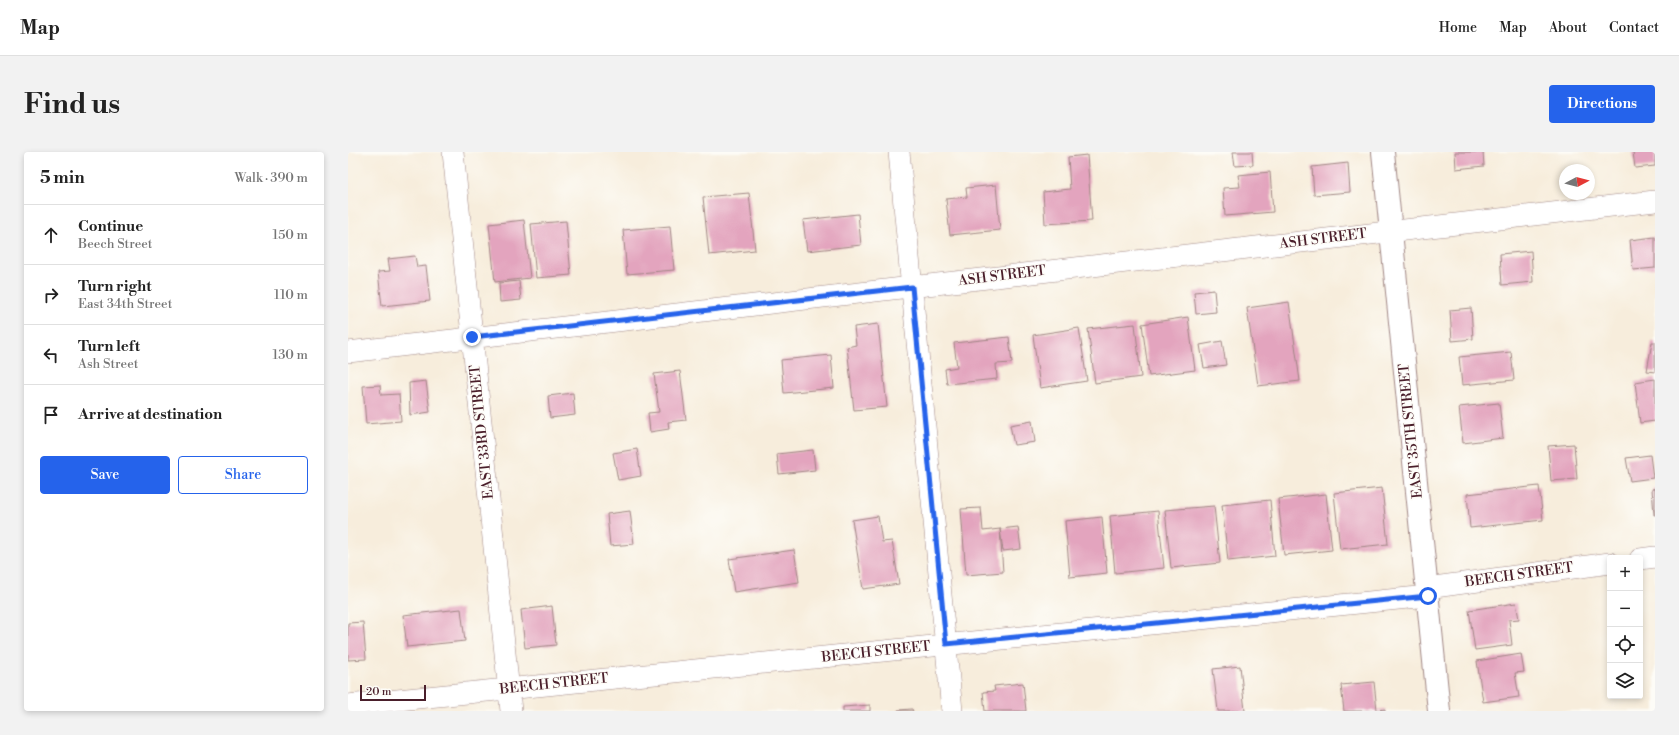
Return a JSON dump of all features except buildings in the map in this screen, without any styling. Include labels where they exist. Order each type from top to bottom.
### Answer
[{"type":"street","name":"EAST 33RD STREET","points":[[453,152],[511,711]]},
{"type":"street","points":[[899,152],[952,711]]},
{"type":"street","name":"EAST 35TH STREET","points":[[1383,152],[1439,711]]},
{"type":"street","name":"ASH STREET","points":[[348,352],[1655,201]]},
{"type":"street","points":[[1643,559],[1655,557]]},
{"type":"street","name":"BEECH STREET","points":[[348,705],[946,644],[1428,592],[1607,563]]},
{"type":"route","points":[[472,337],[912,287],[946,644],[1428,596]]}]
